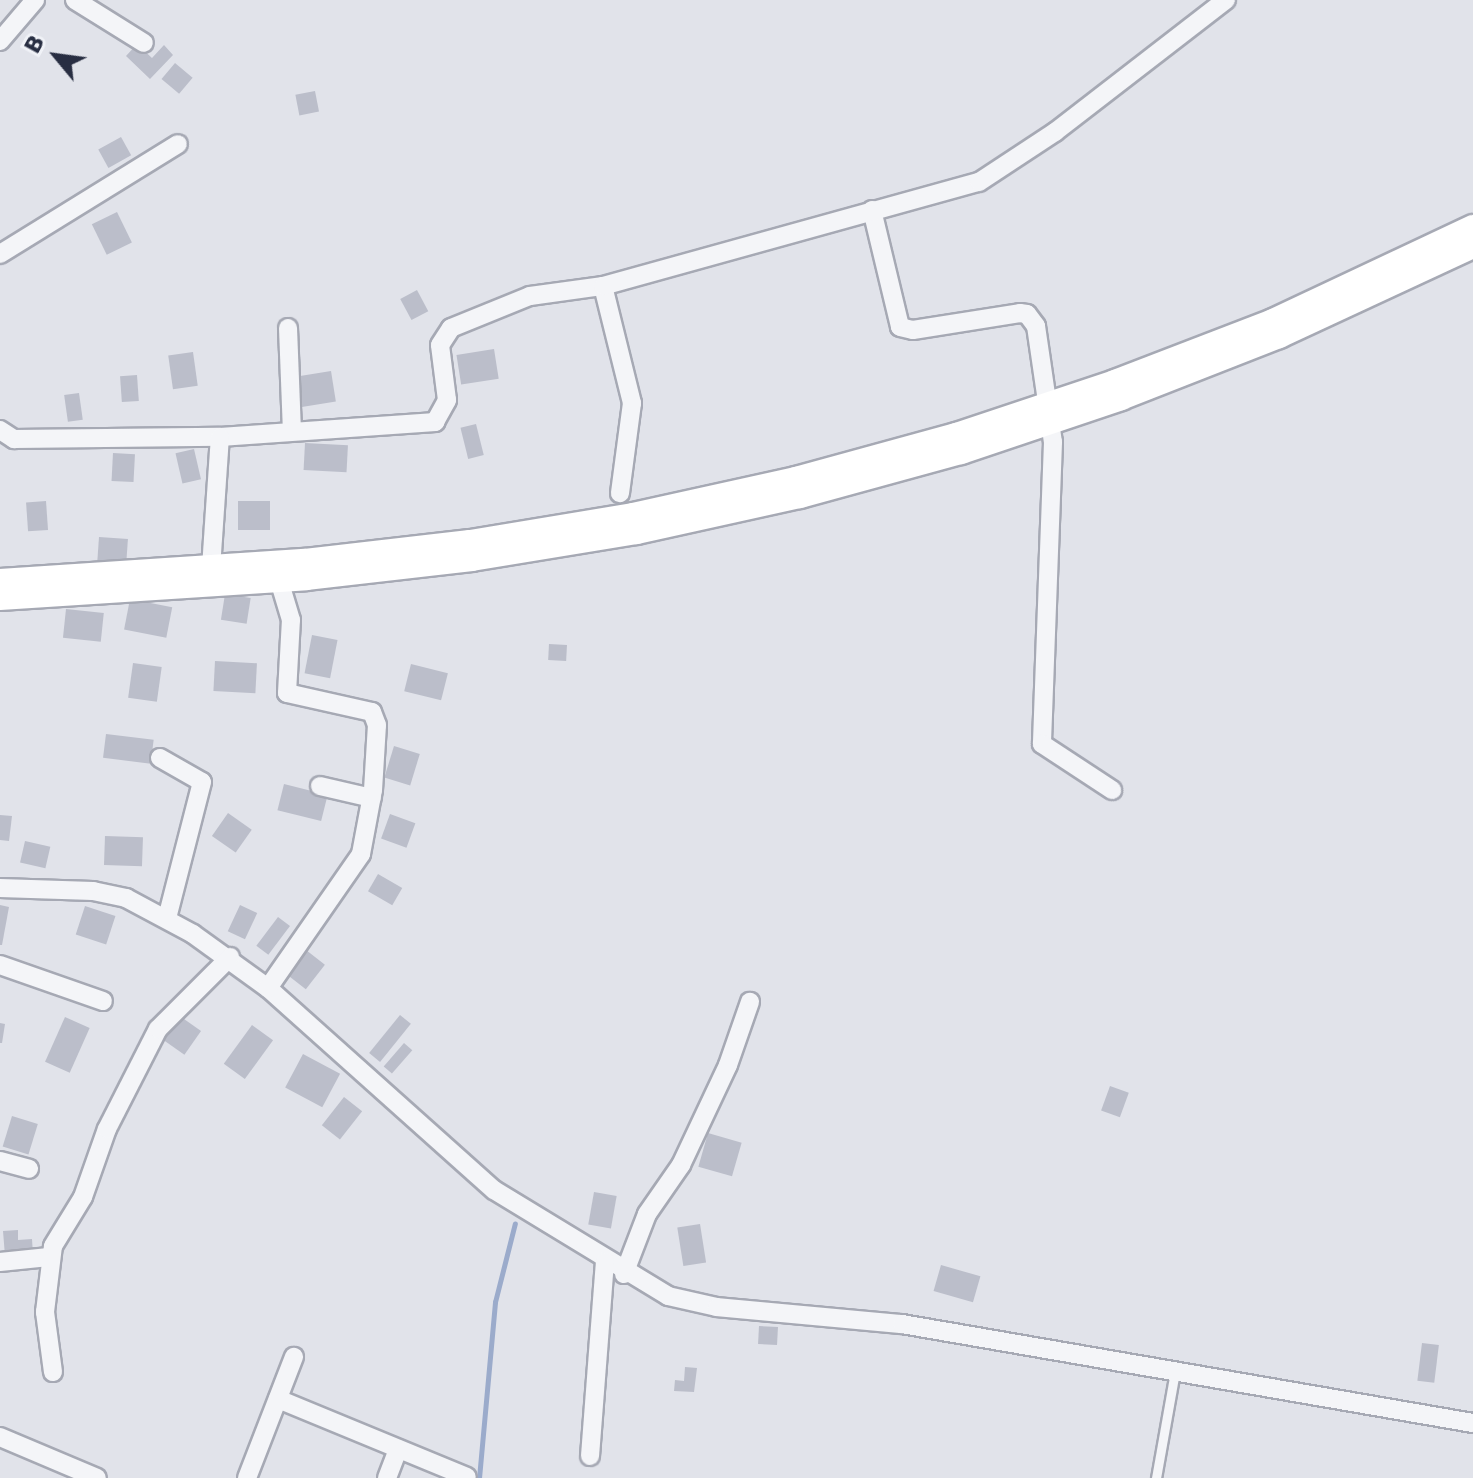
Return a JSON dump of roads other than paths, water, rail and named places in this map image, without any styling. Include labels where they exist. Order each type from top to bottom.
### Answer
[{"type":"main road","points":[[0,581],[211,568],[401,551],[633,515],[863,462],[1050,414],[1273,321],[1473,227]]},
{"type":"main road","points":[[0,598],[279,580],[472,559],[650,529],[881,475],[1279,336],[1473,246]]},
{"type":"street","points":[[0,41],[35,0]]},
{"type":"street","points":[[75,0],[144,43]]},
{"type":"street","points":[[0,430],[14,439],[220,437],[435,422],[447,400],[440,345],[446,331],[530,296],[603,286],[979,182],[997,172],[1226,0]]},
{"type":"street","points":[[0,254],[178,144]]},
{"type":"street","points":[[872,210],[900,327],[913,330],[1027,314],[1039,336],[1050,414],[1042,730],[1045,749],[1112,790]]},
{"type":"street","points":[[603,286],[632,403],[620,493]]},
{"type":"street","points":[[288,328],[292,430]]},
{"type":"street","points":[[211,568],[220,437]]},
{"type":"street","points":[[268,988],[356,863],[372,798],[377,725],[372,712],[294,697],[284,688],[291,620],[279,580]]},
{"type":"street","points":[[160,758],[202,782],[167,918]]},
{"type":"street","points":[[320,786],[372,798]]},
{"type":"street","points":[[0,888],[93,891],[126,898],[167,918],[230,957],[268,988],[494,1190],[624,1274],[668,1296],[717,1307],[902,1324],[1473,1423]]},
{"type":"street","points":[[53,1372],[45,1312],[49,1257],[83,1197],[107,1129],[158,1029],[230,957]]},
{"type":"street","points":[[0,965],[103,1001]]},
{"type":"street","points":[[624,1274],[647,1214],[681,1165],[721,1079],[750,1002]]},
{"type":"street","points":[[0,1161],[29,1169]]},
{"type":"street","points":[[0,1262],[49,1257]]},
{"type":"street","points":[[590,1456],[605,1262]]},
{"type":"street","points":[[247,1478],[294,1357]]},
{"type":"street","points":[[278,1399],[467,1477]]},
{"type":"street","points":[[0,1437],[97,1478]]},
{"type":"street","points":[[387,1478],[398,1449]]},
{"type":"lane","points":[[1156,1478],[1175,1371]]},
{"type":"waterway","points":[[479,1478],[495,1302],[515,1223]]}]
